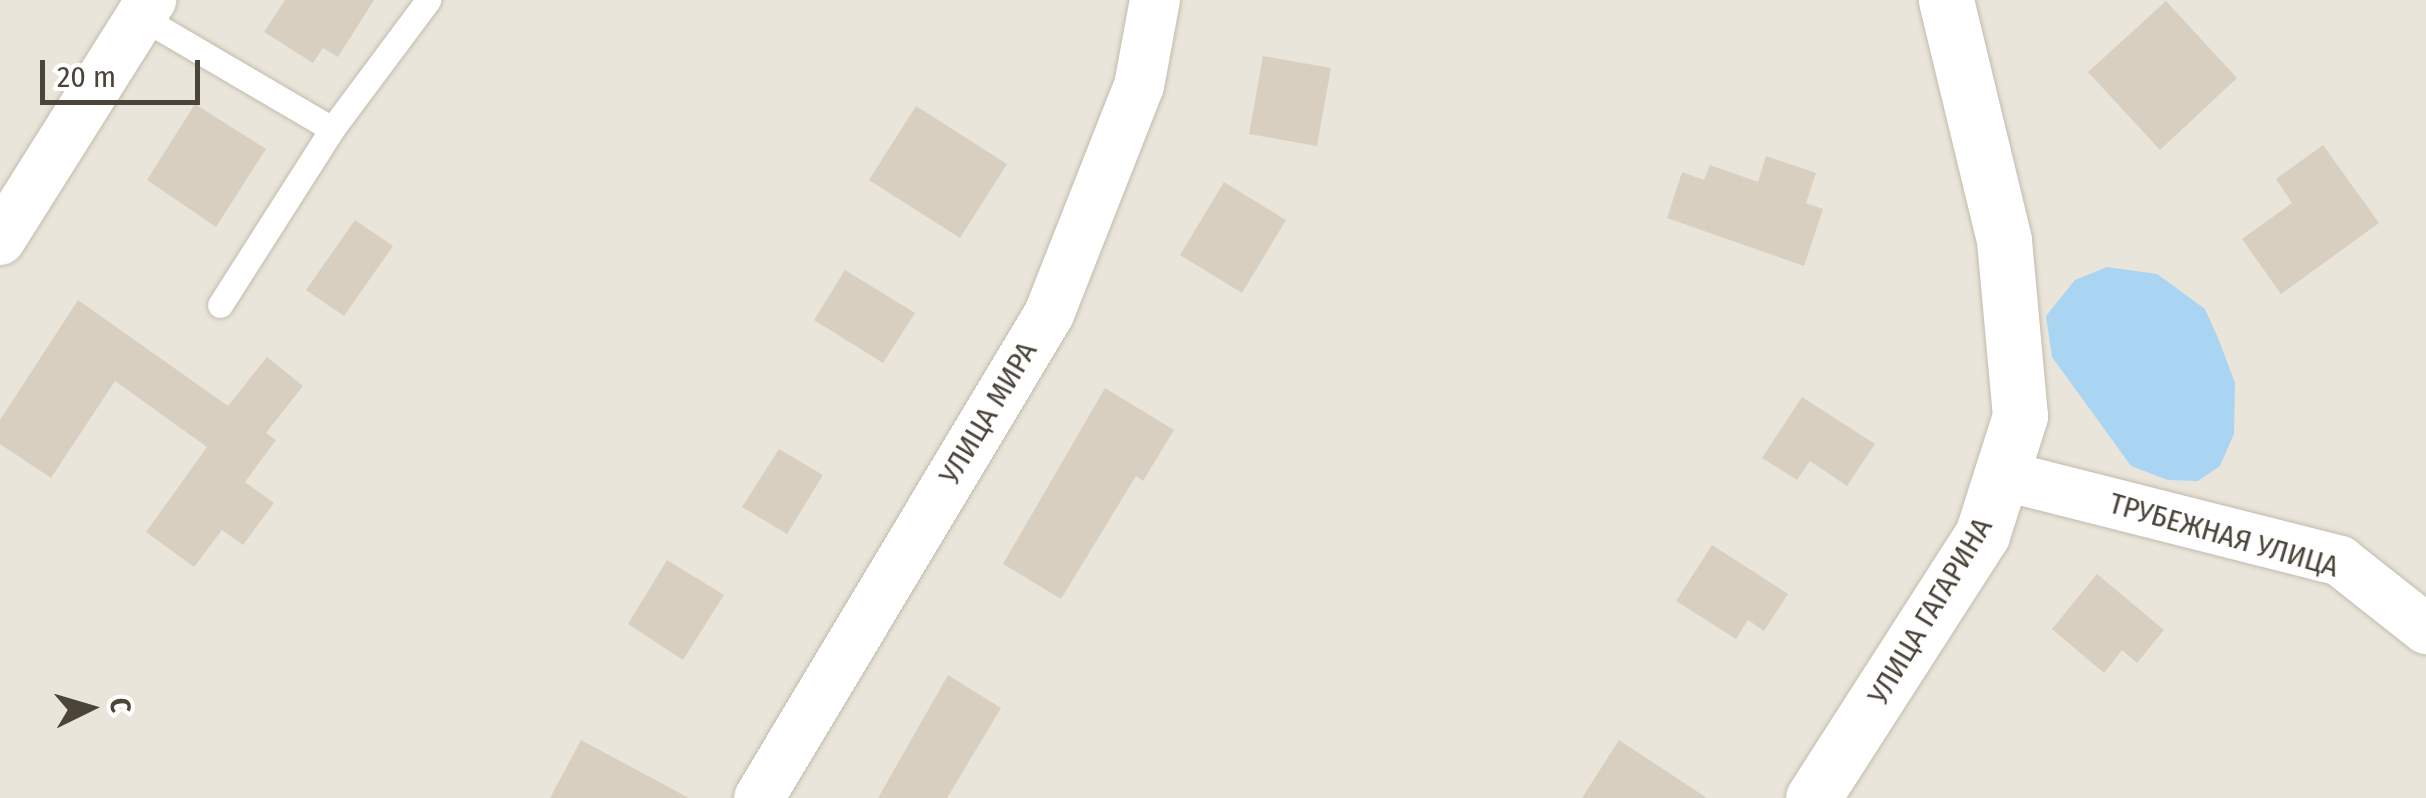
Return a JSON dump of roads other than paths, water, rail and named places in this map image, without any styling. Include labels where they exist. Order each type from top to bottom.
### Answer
[{"type":"street","name":"УЛИЦА МИРА","points":[[759,798],[1049,314],[1139,86],[1155,0]]},
{"type":"street","name":"УЛИЦА ГАГАРИНА","points":[[1813,798],[1982,535],[2006,476],[2020,416],[2004,240],[1946,0]]},
{"type":"street","points":[[0,240],[146,9]]},
{"type":"street","name":"ТРУБЕЖНАЯ УЛИЦА","points":[[2006,476],[2340,561],[2426,629]]},
{"type":"lane","points":[[220,305],[332,130],[428,0]]},
{"type":"lane","points":[[146,9],[332,130]]},
{"type":"water","points":[[2107,267],[2157,274],[2205,309],[2218,338],[2235,383],[2234,434],[2220,466],[2198,481],[2168,480],[2131,466],[2052,357],[2046,316],[2075,280]]}]
